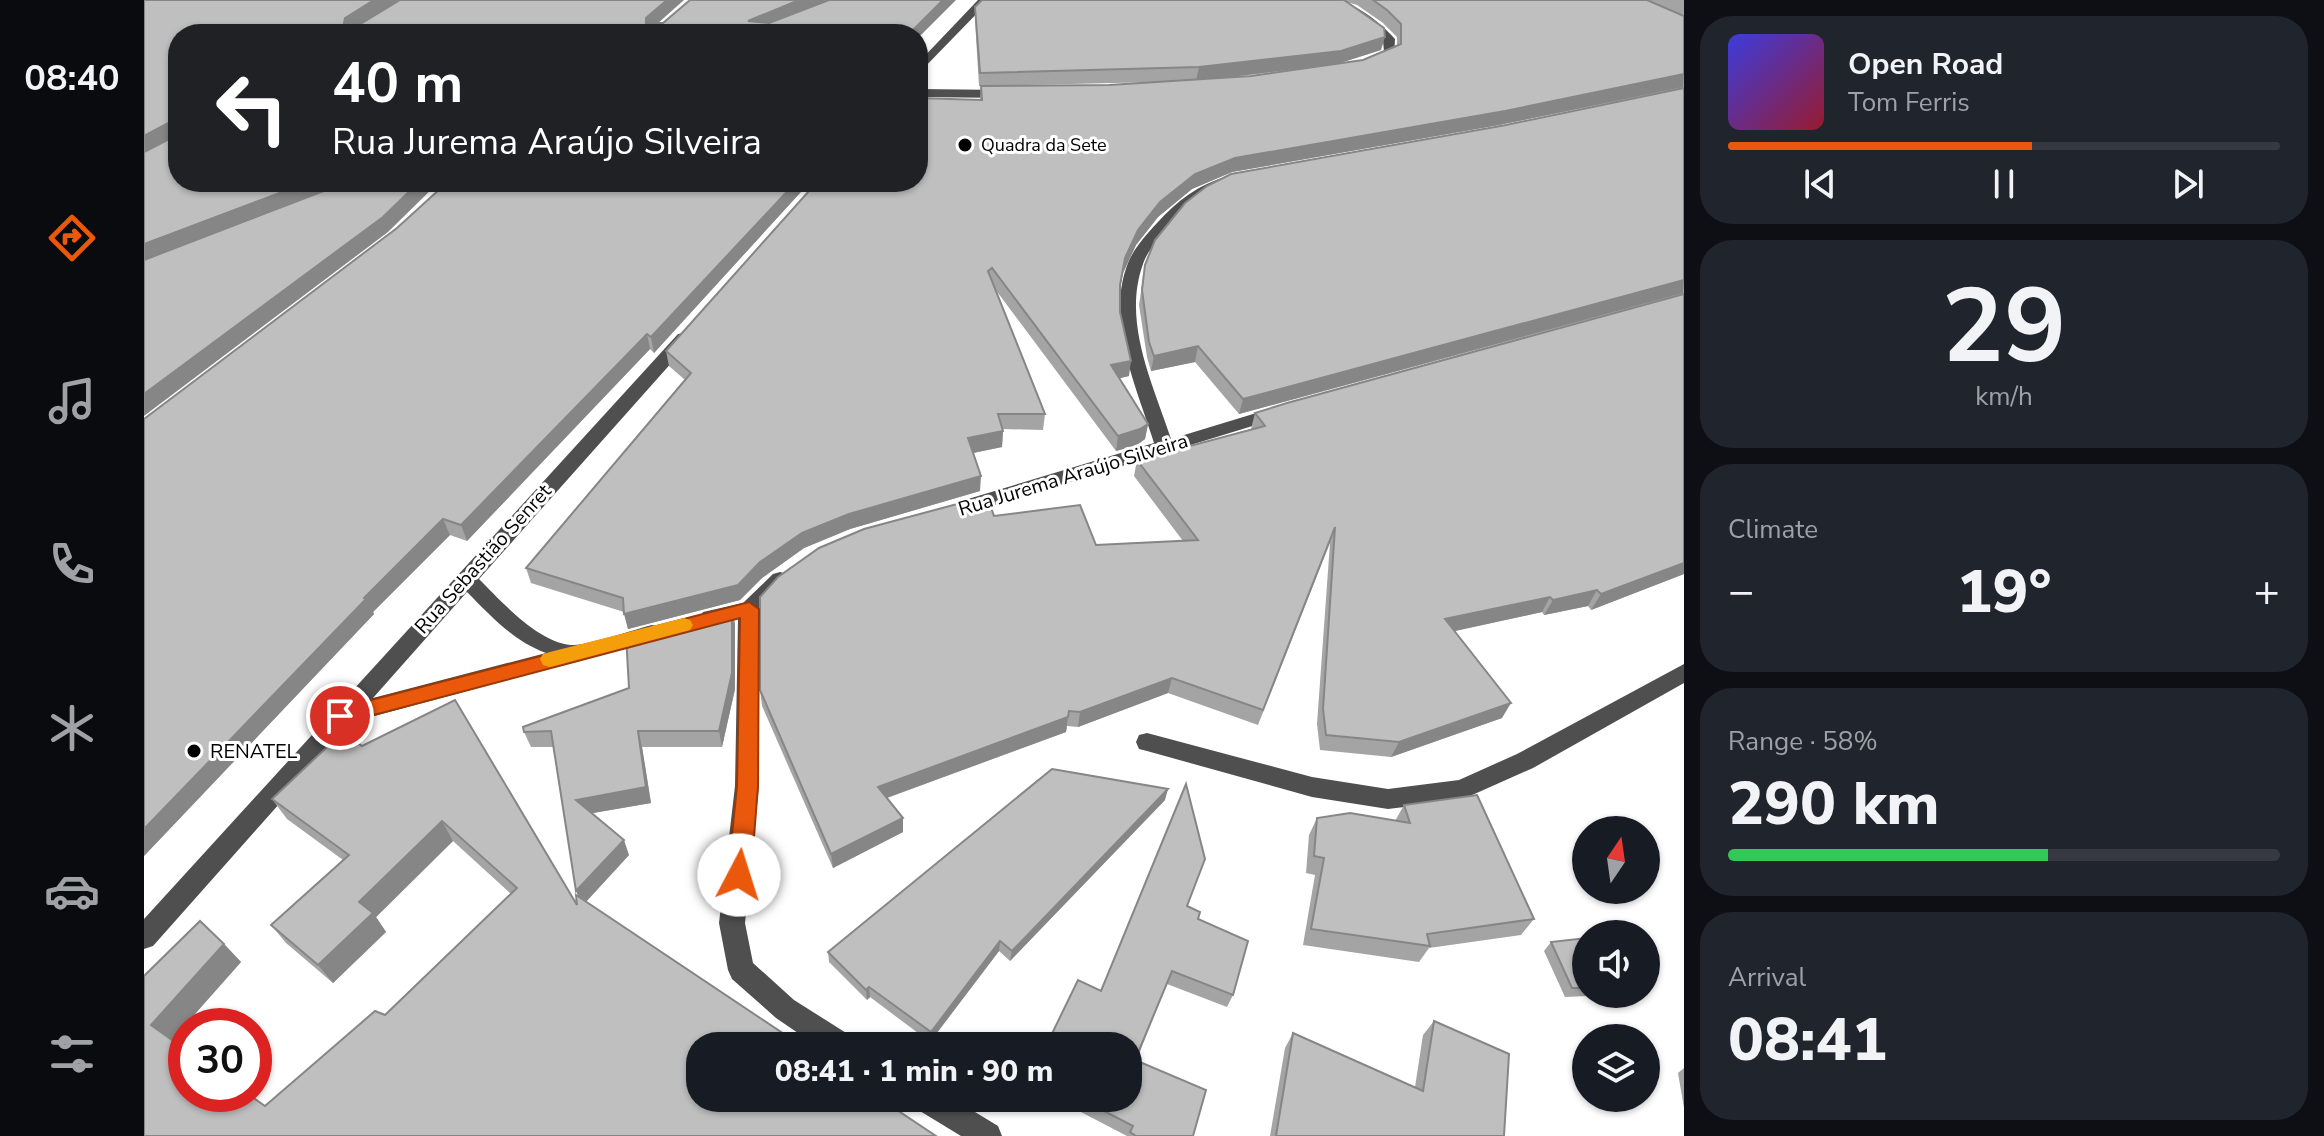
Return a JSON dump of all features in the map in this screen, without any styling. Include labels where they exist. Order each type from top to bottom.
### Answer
[{"type":"street","points":[[928,59],[984,0]]},
{"type":"street","points":[[1334,0],[1374,25],[1389,39],[1390,54],[1358,65]]},
{"type":"street","points":[[928,93],[1027,94]]},
{"type":"street","points":[[1165,448],[1128,326],[1126,302],[1135,263],[1150,240],[1186,200],[1206,187],[1247,176]]},
{"type":"street","name":"Rua Sebastião Senret","points":[[144,937],[700,320]]},
{"type":"street","name":"Rua Jurema Araújo Silveira","points":[[942,514],[1291,408]]},
{"type":"street","points":[[695,622],[749,609],[771,585],[792,571]]},
{"type":"street","points":[[466,579],[511,623],[534,640],[572,654]]},
{"type":"street","points":[[749,609],[747,786],[732,923],[741,970],[785,1009],[820,1032]]},
{"type":"street","points":[[340,716],[668,629]]},
{"type":"street","points":[[1147,742],[1312,787],[1388,799],[1461,790],[1525,761],[1602,715],[1684,673]]},
{"type":"street","points":[[948,1112],[988,1136]]},
{"type":"building","points":[[144,0],[374,0],[345,18],[344,23],[362,23],[400,0],[667,0],[646,18],[646,23],[663,23],[690,0],[799,0],[748,21],[769,23],[829,0],[943,0],[919,24],[168,24],[168,123],[144,136]]},
{"type":"building","points":[[982,0],[1344,0],[1384,28],[1385,37],[1341,51],[1199,67],[980,73],[975,7]]},
{"type":"building","points":[[1373,0],[1647,0],[1684,16],[1684,74],[1505,111],[1235,158],[1195,174],[1160,202],[1138,230],[1125,258],[1120,285],[1120,312],[1131,361],[1111,365],[1148,424],[1140,429],[1118,436],[992,268],[988,271],[1045,414],[998,414],[1003,431],[968,438],[981,476],[849,514],[802,533],[760,562],[738,585],[624,614],[623,598],[526,568],[691,373],[666,351],[808,192],[928,192],[928,98],[982,100],[981,86],[1109,85],[1251,76],[1363,60],[1401,44],[1401,24]]},
{"type":"building","points":[[1684,88],[1684,280],[1243,399],[1198,346],[1154,356],[1149,342],[1142,290],[1145,265],[1155,240],[1185,203],[1207,186],[1231,174],[1506,125]]},
{"type":"building","points":[[168,140],[168,192],[282,192],[144,244],[144,152]]},
{"type":"building","points":[[321,192],[409,192],[383,217],[144,394],[144,260]]},
{"type":"building","points":[[437,192],[787,192],[651,337],[647,334],[461,525],[443,519],[144,829],[144,419],[397,228]]},
{"type":"building","points":[[1684,294],[1684,563],[1601,594],[1597,590],[1553,600],[1550,597],[1445,619],[1511,703],[1399,742],[1326,735],[1323,709],[1335,527],[1263,710],[1172,678],[1080,712],[1069,711],[1068,717],[878,787],[903,818],[831,854],[760,690],[760,597],[778,577],[819,548],[864,529],[987,496],[994,516],[1080,505],[1096,545],[1198,540],[1137,460],[1265,426],[1255,413],[1287,403]]},
{"type":"building","points":[[732,608],[732,673],[719,731],[638,731],[646,787],[576,800],[624,840],[576,891],[551,731],[524,732],[523,727],[629,688],[626,635]]},
{"type":"building","points":[[455,700],[577,905],[576,895],[781,1032],[686,1032],[686,1112],[900,1112],[936,1136],[144,1136],[144,976],[200,921],[224,944],[151,1025],[168,1037],[168,1112],[272,1112],[272,1100],[375,1011],[385,1015],[517,888],[442,821],[359,902],[373,913],[318,965],[271,925],[349,855],[272,799],[343,732],[362,746]]},
{"type":"building","points":[[1052,769],[1168,789],[1012,951],[1000,941],[931,1032],[869,987],[866,990],[828,952]]},
{"type":"building","points":[[1186,784],[1205,859],[1187,906],[1200,912],[1198,919],[1248,941],[1233,995],[1172,971],[1142,1043],[1142,1032],[1053,1032],[1078,980],[1101,991]]},
{"type":"building","points":[[1477,795],[1534,919],[1427,934],[1430,946],[1311,929],[1324,858],[1314,856],[1317,818],[1350,813],[1410,823],[1404,805]]},
{"type":"building","points":[[1572,940],[1572,988],[1551,942]]},
{"type":"building","points":[[1434,1021],[1509,1054],[1504,1136],[1276,1136],[1293,1033],[1423,1091]]},
{"type":"building","points":[[1142,1063],[1206,1090],[1193,1136],[1136,1136],[1130,1132],[1133,1126],[1106,1112],[1142,1112]]},
{"type":"slow traffic","points":[[550,659],[684,625]]},
{"type":"place","name":"Quadra da Sete","points":[[965,145]]},
{"type":"place","name":"RENATEL","points":[[194,751]]},
{"type":"route","points":[[340,716],[749,609],[747,786],[739,875]]}]
